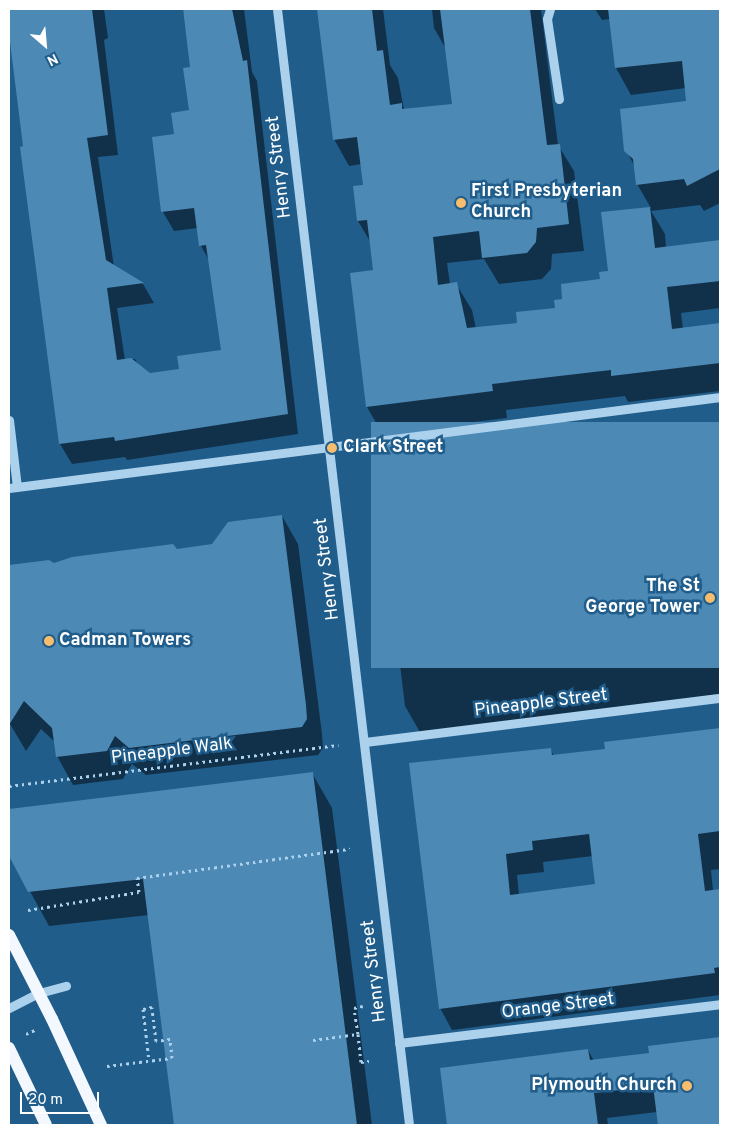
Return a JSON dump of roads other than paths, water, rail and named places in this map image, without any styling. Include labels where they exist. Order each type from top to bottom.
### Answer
[{"type":"main road","points":[[9,935],[39,993],[100,1125]]},
{"type":"main road","points":[[9,1048],[46,1125]]},
{"type":"street","name":"Henry Street","points":[[277,9],[409,1125]]},
{"type":"street","points":[[550,9],[547,19],[559,98]]},
{"type":"street","points":[[9,420],[13,488],[720,397]]},
{"type":"street","name":"Pineapple Street","points":[[365,742],[720,698]]},
{"type":"street","points":[[9,1008],[39,993],[66,986]]},
{"type":"street","name":"Orange Street","points":[[399,1043],[720,1004]]},
{"type":"place","name":"First Presbyterian Church","points":[[461,203]]},
{"type":"place","name":"Clark Street","points":[[332,448]]},
{"type":"place","name":"The St George Tower","points":[[710,598]]},
{"type":"place","name":"Cadman Towers","points":[[49,641]]},
{"type":"place","name":"Plymouth Church","points":[[687,1086]]}]
